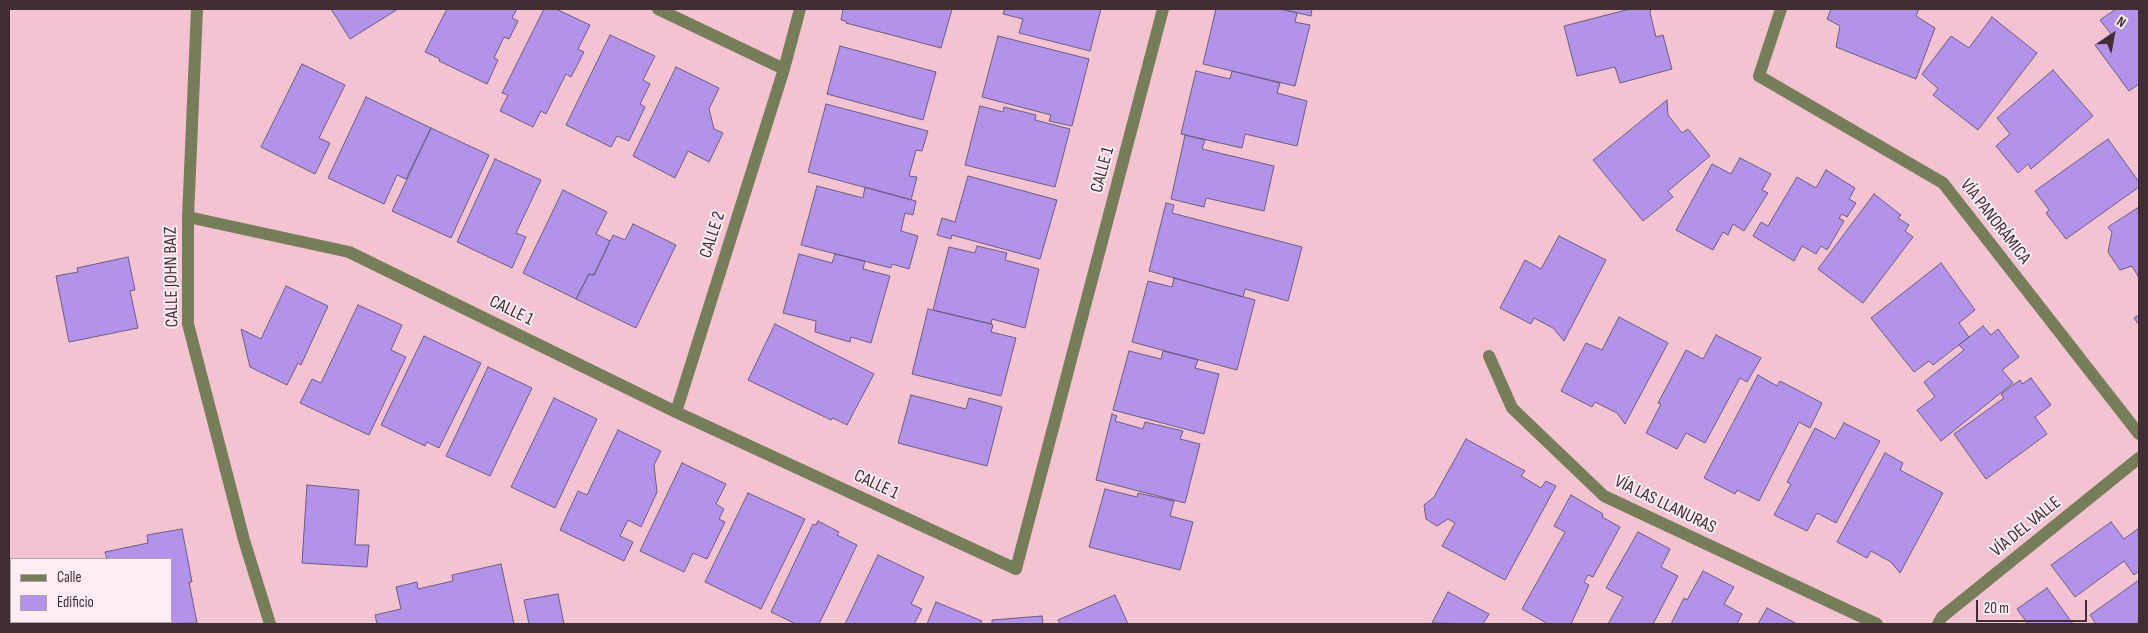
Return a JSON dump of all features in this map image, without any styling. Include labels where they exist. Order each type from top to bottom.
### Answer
[{"type":"street","name":"CALLE JOHN BAIZ","points":[[197,9],[188,217],[188,324],[244,540],[270,624]]},
{"type":"street","points":[[658,9],[784,69]]},
{"type":"street","name":"CALLE 2","points":[[676,412],[784,69],[800,9]]},
{"type":"street","name":"CALLE 1","points":[[188,217],[349,252],[676,412],[1016,569],[1164,9]]},
{"type":"street","name":"VÍA PANORÁMICA","points":[[1781,9],[1759,76],[1943,183],[2139,434]]},
{"type":"street","name":"VÍA LAS LLANURAS","points":[[1489,356],[1512,408],[1604,496],[1877,624]]},
{"type":"street","name":"VÍA DEL VALLE","points":[[1938,624],[1942,617],[2139,458]]},
{"type":"building","points":[[331,9],[398,9],[350,39]]},
{"type":"building","points":[[447,9],[517,9],[512,18],[518,21],[509,39],[504,37],[494,58],[498,60],[487,84],[439,61],[440,59],[425,52]]},
{"type":"building","points":[[544,9],[556,9],[590,25],[578,49],[584,52],[571,77],[566,74],[546,114],[541,111],[533,127],[500,111],[508,95],[502,93]]},
{"type":"building","points":[[843,9],[952,9],[941,48],[846,23],[846,21],[841,20]]},
{"type":"building","points":[[1005,9],[1101,9],[1090,51],[1019,33],[1023,19],[1003,14]]},
{"type":"building","points":[[1216,9],[1281,9],[1297,13],[1295,22],[1310,25],[1295,86],[1203,64]]},
{"type":"building","points":[[1281,9],[1312,9],[1311,16]]},
{"type":"building","points":[[1630,9],[1651,9],[1650,13],[1656,37],[1663,35],[1672,69],[1620,83],[1615,67],[1577,76],[1564,26]]},
{"type":"building","points":[[1831,9],[1919,9],[1916,16],[1935,28],[1916,79],[1836,47],[1840,26],[1827,19]]},
{"type":"building","points":[[2116,9],[2139,9],[2139,84],[2129,91],[2095,45],[2111,34],[2100,20]]},
{"type":"building","points":[[1992,17],[2037,53],[1978,130],[1933,95],[1938,89],[1922,74],[1951,36],[1969,48]]},
{"type":"building","points":[[610,35],[655,56],[643,80],[650,84],[640,104],[645,107],[629,141],[617,136],[611,147],[566,125]]},
{"type":"building","points":[[998,36],[1089,59],[1072,126],[1049,121],[1051,115],[982,97]]},
{"type":"building","points":[[840,46],[936,72],[923,120],[827,94]]},
{"type":"building","points":[[302,64],[345,85],[319,138],[330,143],[315,174],[261,147]]},
{"type":"building","points":[[676,67],[719,88],[709,109],[714,129],[723,133],[709,162],[688,151],[675,178],[633,156]]},
{"type":"building","points":[[2053,70],[2093,116],[2031,169],[2028,164],[2018,173],[1996,146],[2010,134],[1997,118]]},
{"type":"building","points":[[1196,71],[1230,79],[1232,71],[1280,83],[1277,93],[1307,101],[1297,146],[1245,134],[1242,148],[1181,134]]},
{"type":"building","points":[[366,97],[431,128],[406,179],[397,175],[384,204],[328,178]]},
{"type":"building","points":[[1667,100],[1668,115],[1682,133],[1688,129],[1710,156],[1668,191],[1673,197],[1643,221],[1593,160]]},
{"type":"building","points":[[826,104],[928,131],[922,151],[916,150],[909,176],[917,177],[911,200],[808,172]]},
{"type":"building","points":[[980,106],[1003,112],[1004,107],[1036,115],[1035,120],[1070,129],[1055,187],[965,165]]},
{"type":"building","points":[[431,128],[489,155],[451,238],[392,211]]},
{"type":"building","points":[[1185,135],[1205,140],[1202,149],[1274,166],[1264,211],[1206,198],[1204,207],[1171,199]]},
{"type":"building","points":[[2108,139],[2139,182],[2139,187],[2066,239],[2046,213],[2049,210],[2035,191]]},
{"type":"building","points":[[1740,158],[1771,174],[1762,190],[1768,193],[1744,231],[1733,224],[1728,235],[1723,232],[1713,250],[1676,230],[1712,164],[1731,174]]},
{"type":"building","points":[[495,159],[541,180],[516,233],[526,237],[512,268],[457,242]]},
{"type":"building","points":[[1826,170],[1855,188],[1849,199],[1856,203],[1847,217],[1842,214],[1839,218],[1844,221],[1827,250],[1821,246],[1816,254],[1802,246],[1794,261],[1753,236],[1761,222],[1768,226],[1797,177],[1816,188]]},
{"type":"building","points":[[968,176],[1057,200],[1040,259],[952,235],[951,239],[937,235],[942,218],[955,222]]},
{"type":"building","points":[[817,186],[863,198],[865,187],[916,201],[913,215],[905,213],[901,231],[918,236],[909,269],[892,264],[891,268],[801,245]]},
{"type":"building","points":[[563,190],[607,212],[596,234],[610,241],[594,275],[589,274],[576,299],[523,273]]},
{"type":"building","points":[[1874,194],[1901,215],[1898,218],[1909,225],[1905,231],[1913,237],[1863,303],[1818,269]]},
{"type":"building","points":[[1166,203],[1174,205],[1172,213],[1302,247],[1288,301],[1245,289],[1243,297],[1149,271]]},
{"type":"building","points":[[2139,207],[2139,278],[2132,266],[2120,270],[2108,252],[2112,232],[2108,227]]},
{"type":"building","points":[[633,224],[676,245],[636,328],[576,299],[589,274],[594,275],[613,235],[625,240]]},
{"type":"building","points":[[1559,236],[1606,260],[1564,341],[1553,328],[1534,318],[1531,324],[1500,308],[1525,260],[1541,269]]},
{"type":"building","points":[[977,246],[1007,253],[1005,260],[1039,269],[1025,328],[992,319],[991,324],[933,310],[949,247],[975,253]]},
{"type":"building","points":[[799,254],[832,263],[835,254],[865,261],[863,269],[890,276],[871,343],[851,337],[850,342],[815,332],[816,321],[783,313]]},
{"type":"building","points":[[128,257],[135,290],[130,291],[138,328],[69,342],[56,276],[78,272],[77,268]]},
{"type":"building","points":[[1941,263],[1975,310],[1959,323],[1969,337],[1933,365],[1929,361],[1914,372],[1871,318]]},
{"type":"building","points":[[1174,278],[1255,300],[1237,370],[1132,342],[1148,281],[1172,287]]},
{"type":"building","points":[[286,286],[328,306],[301,365],[298,363],[287,385],[250,367],[241,329],[261,339]]},
{"type":"building","points":[[358,305],[402,325],[391,350],[406,357],[369,435],[300,403],[312,379],[321,383]]},
{"type":"building","points":[[928,309],[991,324],[993,325],[991,332],[1016,338],[1001,396],[912,374]]},
{"type":"building","points":[[2139,315],[2139,325],[2134,318]]},
{"type":"building","points":[[1619,317],[1668,343],[1625,424],[1617,413],[1595,402],[1592,407],[1561,391],[1586,343],[1602,350]]},
{"type":"building","points":[[775,324],[874,374],[847,425],[833,418],[831,420],[748,380]]},
{"type":"building","points":[[1983,326],[1991,335],[1998,329],[2019,357],[2002,370],[2013,383],[1941,441],[1917,410],[1935,397],[1924,382],[1964,350],[1959,345]]},
{"type":"building","points":[[1716,335],[1761,358],[1747,382],[1740,378],[1705,443],[1686,433],[1677,449],[1646,433],[1661,404],[1658,403],[1686,350],[1703,359]]},
{"type":"building","points":[[424,336],[481,363],[439,448],[427,442],[425,446],[381,425]]},
{"type":"building","points":[[1129,351],[1161,359],[1163,351],[1198,360],[1195,368],[1219,374],[1204,434],[1113,410]]},
{"type":"building","points":[[488,367],[532,388],[490,476],[446,456]]},
{"type":"building","points":[[1758,375],[1777,386],[1780,381],[1822,403],[1810,428],[1799,422],[1759,501],[1737,490],[1735,494],[1704,478]]},
{"type":"building","points":[[2031,378],[2051,405],[2035,417],[2047,434],[1986,479],[1954,434],[2004,398],[2001,394],[2020,380],[2022,384]]},
{"type":"building","points":[[911,395],[966,409],[969,398],[1002,407],[987,466],[898,443]]},
{"type":"building","points":[[554,398],[597,419],[555,508],[511,487]]},
{"type":"building","points":[[1112,414],[1117,416],[1115,421],[1143,429],[1145,422],[1183,431],[1180,439],[1200,444],[1185,503],[1096,480]]},
{"type":"building","points":[[1844,423],[1880,441],[1836,523],[1817,513],[1807,531],[1774,515],[1791,484],[1787,482],[1815,428],[1835,439]]},
{"type":"building","points":[[618,430],[661,451],[654,465],[657,492],[641,527],[628,520],[620,536],[633,542],[624,561],[560,530],[578,491],[587,495]]},
{"type":"building","points":[[1466,439],[1525,471],[1521,476],[1541,488],[1546,481],[1556,486],[1505,580],[1442,546],[1455,523],[1448,519],[1437,526],[1426,519],[1424,505],[1434,497]]},
{"type":"building","points":[[1885,453],[1903,463],[1900,470],[1943,493],[1900,573],[1891,562],[1871,551],[1867,558],[1837,542]]},
{"type":"building","points":[[682,463],[726,484],[716,504],[724,509],[719,519],[725,522],[707,559],[693,553],[684,572],[640,551]]},
{"type":"building","points":[[307,485],[359,490],[355,545],[369,545],[367,567],[302,563]]},
{"type":"building","points":[[1105,489],[1137,497],[1138,493],[1174,501],[1170,516],[1193,522],[1180,570],[1089,547]]},
{"type":"building","points":[[748,493],[805,519],[761,609],[705,582]]},
{"type":"building","points":[[1571,495],[1603,514],[1602,517],[1620,527],[1593,577],[1588,575],[1584,582],[1589,585],[1571,624],[1548,624],[1522,609],[1565,532],[1554,526]]},
{"type":"building","points":[[818,521],[839,532],[837,535],[857,545],[819,624],[796,624],[771,612],[813,524],[816,525]]},
{"type":"building","points":[[2111,522],[2124,539],[2139,528],[2139,571],[2134,575],[2124,561],[2075,597],[2051,565]]},
{"type":"building","points":[[182,529],[192,582],[189,582],[197,623],[120,624],[172,623],[172,558],[107,558],[105,552],[148,543],[147,535]]},
{"type":"building","points":[[1638,532],[1670,549],[1661,567],[1678,576],[1653,624],[1608,624],[1623,597],[1606,588]]},
{"type":"building","points":[[878,555],[924,577],[911,604],[922,609],[914,624],[845,624]]},
{"type":"building","points":[[501,564],[514,624],[377,624],[375,615],[401,609],[396,587],[417,582],[418,589],[453,581],[452,575]]},
{"type":"building","points":[[1703,571],[1734,587],[1724,604],[1742,614],[1737,624],[1671,624],[1684,598],[1687,600]]},
{"type":"building","points":[[2139,580],[2139,624],[2096,624],[2090,615]]},
{"type":"building","points":[[2047,588],[2073,624],[2028,624],[2017,609]]},
{"type":"building","points":[[1448,592],[1489,614],[1483,624],[1432,623]]},
{"type":"building","points":[[558,594],[564,624],[529,624],[524,600]]},
{"type":"building","points":[[1115,595],[1128,624],[1060,624],[1058,620]]},
{"type":"building","points":[[936,602],[982,621],[980,624],[927,624]]},
{"type":"building","points":[[1767,608],[1797,624],[1758,624]]},
{"type":"building","points":[[1042,616],[1043,624],[992,624],[992,620]]}]
